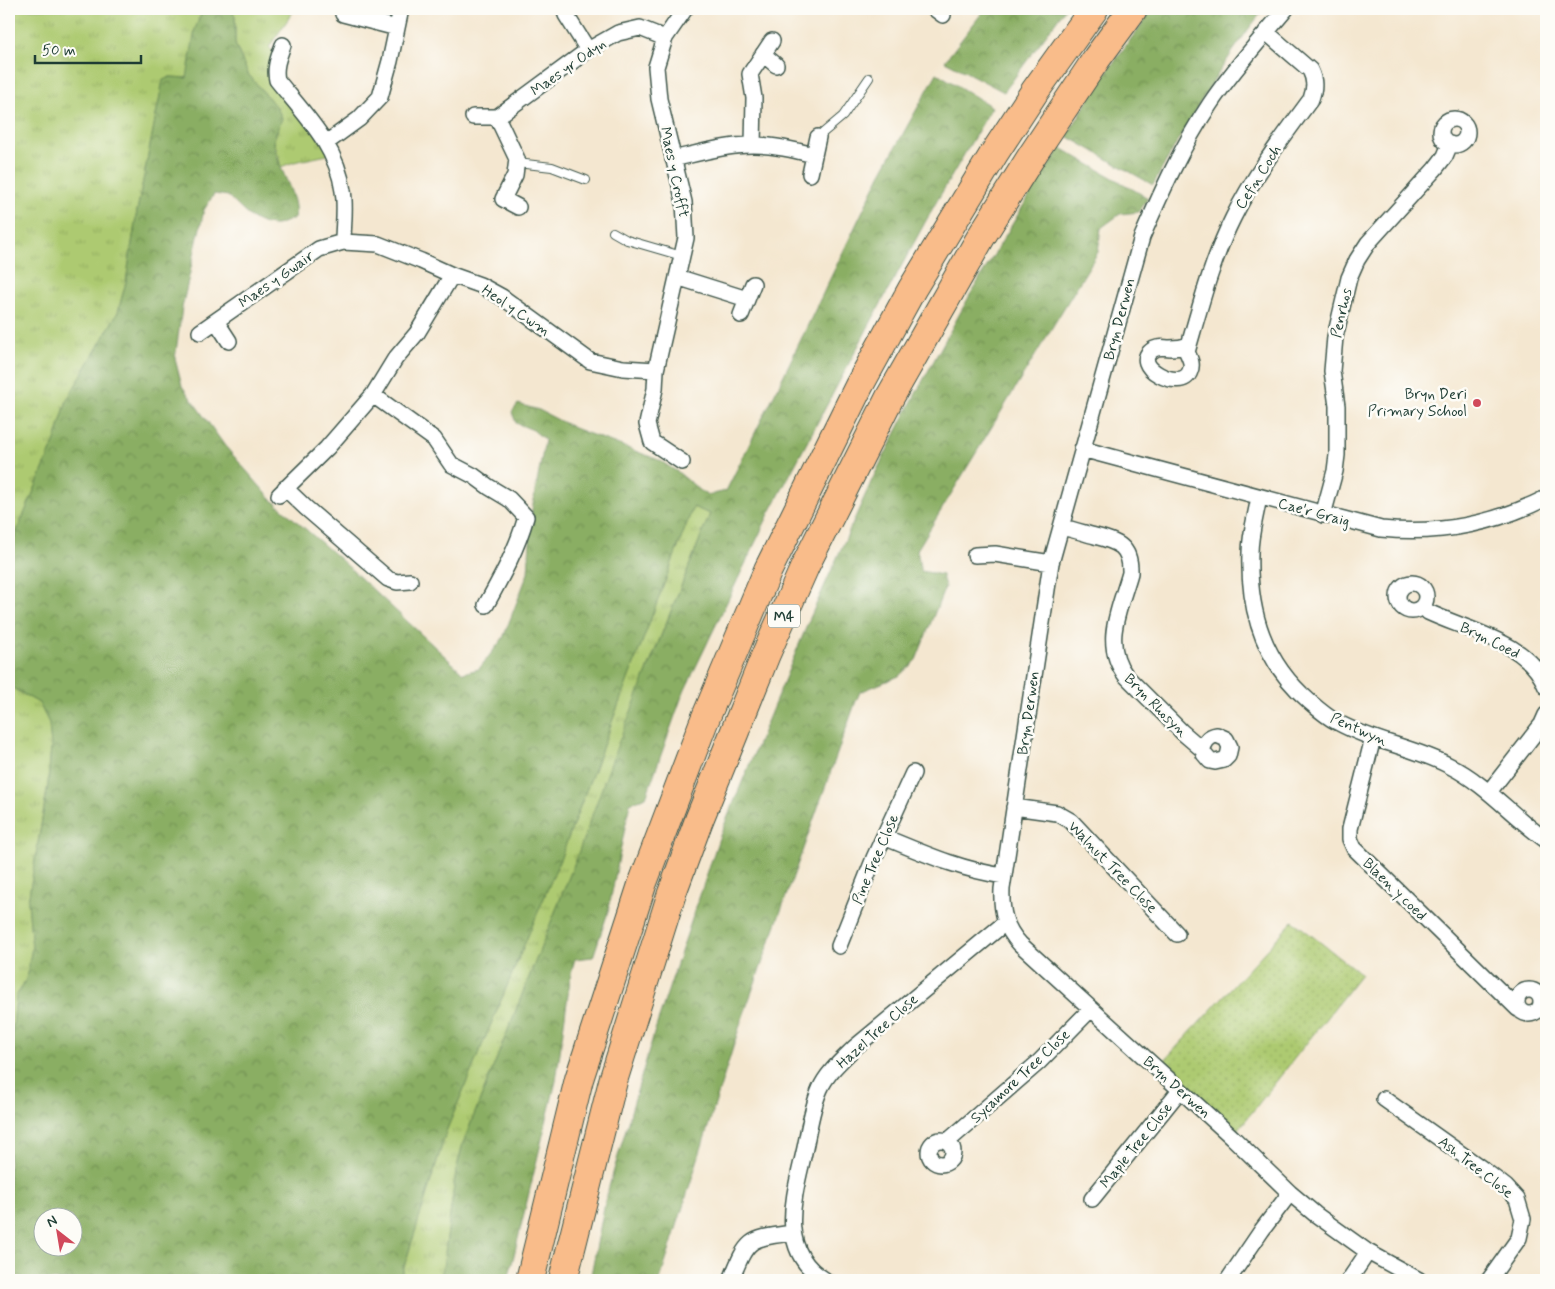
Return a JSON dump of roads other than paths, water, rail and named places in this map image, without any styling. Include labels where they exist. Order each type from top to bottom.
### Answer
[{"type":"highway","name":"M4","points":[[530,1280],[579,1079],[642,884],[699,733],[768,570],[859,386],[912,289],[1010,129],[1094,9]]},
{"type":"highway","name":"M4","points":[[563,1280],[613,1080],[672,894],[699,820],[806,564],[890,397],[981,237],[1032,154],[1097,58],[1133,9]]},
{"type":"street","points":[[326,143],[360,119],[380,96],[401,9]]},
{"type":"street","points":[[564,9],[588,50]]},
{"type":"street","name":"Maes y Crofft","points":[[656,370],[686,238],[684,202],[659,99],[656,67],[665,38],[685,9]]},
{"type":"street","name":"Bryn Derwen","points":[[1286,9],[1210,104],[1189,139],[1155,206],[1139,246],[1051,563],[1004,876],[1002,902],[1006,922],[1014,938],[1290,1193],[1368,1252],[1419,1280]]},
{"type":"street","points":[[343,14],[397,28]]},
{"type":"street","name":"Maes yr Odyn","points":[[498,116],[588,50],[618,33],[640,28],[665,38]]},
{"type":"street","name":"Cefn Coch","points":[[1189,345],[1214,262],[1233,218],[1266,162],[1311,99],[1314,90],[1314,77],[1310,70],[1266,32]]},
{"type":"street","points":[[753,145],[754,98],[750,74],[772,41]]},
{"type":"street","points":[[283,45],[276,66],[277,80],[326,143],[337,165],[344,193],[343,242]]},
{"type":"street","points":[[764,54],[776,65]]},
{"type":"street","points":[[473,117],[498,116],[517,159],[515,176],[503,199],[518,207]]},
{"type":"street","points":[[810,174],[818,137]]},
{"type":"street","name":"Penrhos","points":[[1323,514],[1336,471],[1337,406],[1332,371],[1335,336],[1349,278],[1357,260],[1368,243],[1435,169],[1445,156],[1450,144]]},
{"type":"street","points":[[673,159],[714,149],[753,145],[785,148],[814,155]]},
{"type":"street","name":"Maes y Gwair","points":[[200,332],[319,249],[343,242],[378,244],[421,260],[452,275]]},
{"type":"street","points":[[410,581],[397,582],[388,579],[306,508],[282,491],[327,448],[373,395],[395,359],[417,333],[452,275]]},
{"type":"street","name":"Heol y Cwm","points":[[452,275],[480,285],[502,297],[590,360],[623,368],[656,370]]},
{"type":"street","points":[[677,277],[747,299]]},
{"type":"street","points":[[741,315],[753,284]]},
{"type":"street","points":[[216,321],[229,341]]},
{"type":"street","points":[[656,370],[655,389],[648,424],[652,442],[682,462]]},
{"type":"street","points":[[373,395],[434,439],[451,464],[477,471],[489,487],[509,499],[526,517],[511,559],[486,605]]},
{"type":"street","name":"Cae'r Graig","points":[[1082,449],[1381,529],[1444,530],[1482,523],[1545,502]]},
{"type":"street","name":"Pentwyn","points":[[1259,497],[1250,552],[1250,592],[1255,618],[1263,640],[1283,676],[1304,697],[1337,722],[1373,738],[1436,758],[1468,776],[1546,840]]},
{"type":"street","name":"Bryn Rhosyn","points":[[1061,527],[1113,540],[1122,545],[1128,554],[1131,565],[1130,573],[1114,630],[1115,657],[1119,667],[1126,676],[1182,732],[1203,750]]},
{"type":"street","points":[[975,555],[995,547],[1051,563]]},
{"type":"street","name":"Bryn Coed","points":[[1422,606],[1428,612],[1496,640],[1518,652],[1537,669],[1546,688]]},
{"type":"street","points":[[1488,792],[1542,724],[1546,715]]},
{"type":"street","name":"Blaen y coed","points":[[1373,738],[1350,828],[1350,839],[1354,848],[1518,1009]]},
{"type":"street","name":"Pine Tree Close","points":[[839,946],[913,773]]},
{"type":"street","name":"Walnut Tree Close","points":[[1014,807],[1057,813],[1071,821],[1177,934]]},
{"type":"street","points":[[884,837],[954,865],[1004,876]]},
{"type":"street","name":"Hazel Tree Close","points":[[826,1280],[813,1271],[806,1263],[795,1242],[791,1222],[796,1188],[819,1089],[825,1079],[854,1048],[1006,922]]},
{"type":"street","name":"Sycamore Tree Close","points":[[948,1141],[1039,1062],[1091,1009]]},
{"type":"street","name":"Maple Tree Close","points":[[1092,1200],[1180,1090]]},
{"type":"street","name":"Ash Tree Close","points":[[1384,1099],[1484,1170],[1506,1187],[1517,1199],[1522,1210],[1523,1219],[1519,1238],[1489,1280]]},
{"type":"street","points":[[1228,1280],[1290,1193]]},
{"type":"street","points":[[731,1280],[746,1246],[763,1237],[792,1233]]},
{"type":"street","points":[[1349,1280],[1368,1252]]},
{"type":"lane","points":[[818,137],[843,116],[869,78]]},
{"type":"lane","points":[[517,163],[552,166],[586,180]]},
{"type":"lane","points":[[614,232],[627,240],[682,256]]},
{"type":"place","name":"Bryn Deri Primary School","points":[[1477,403]]}]
